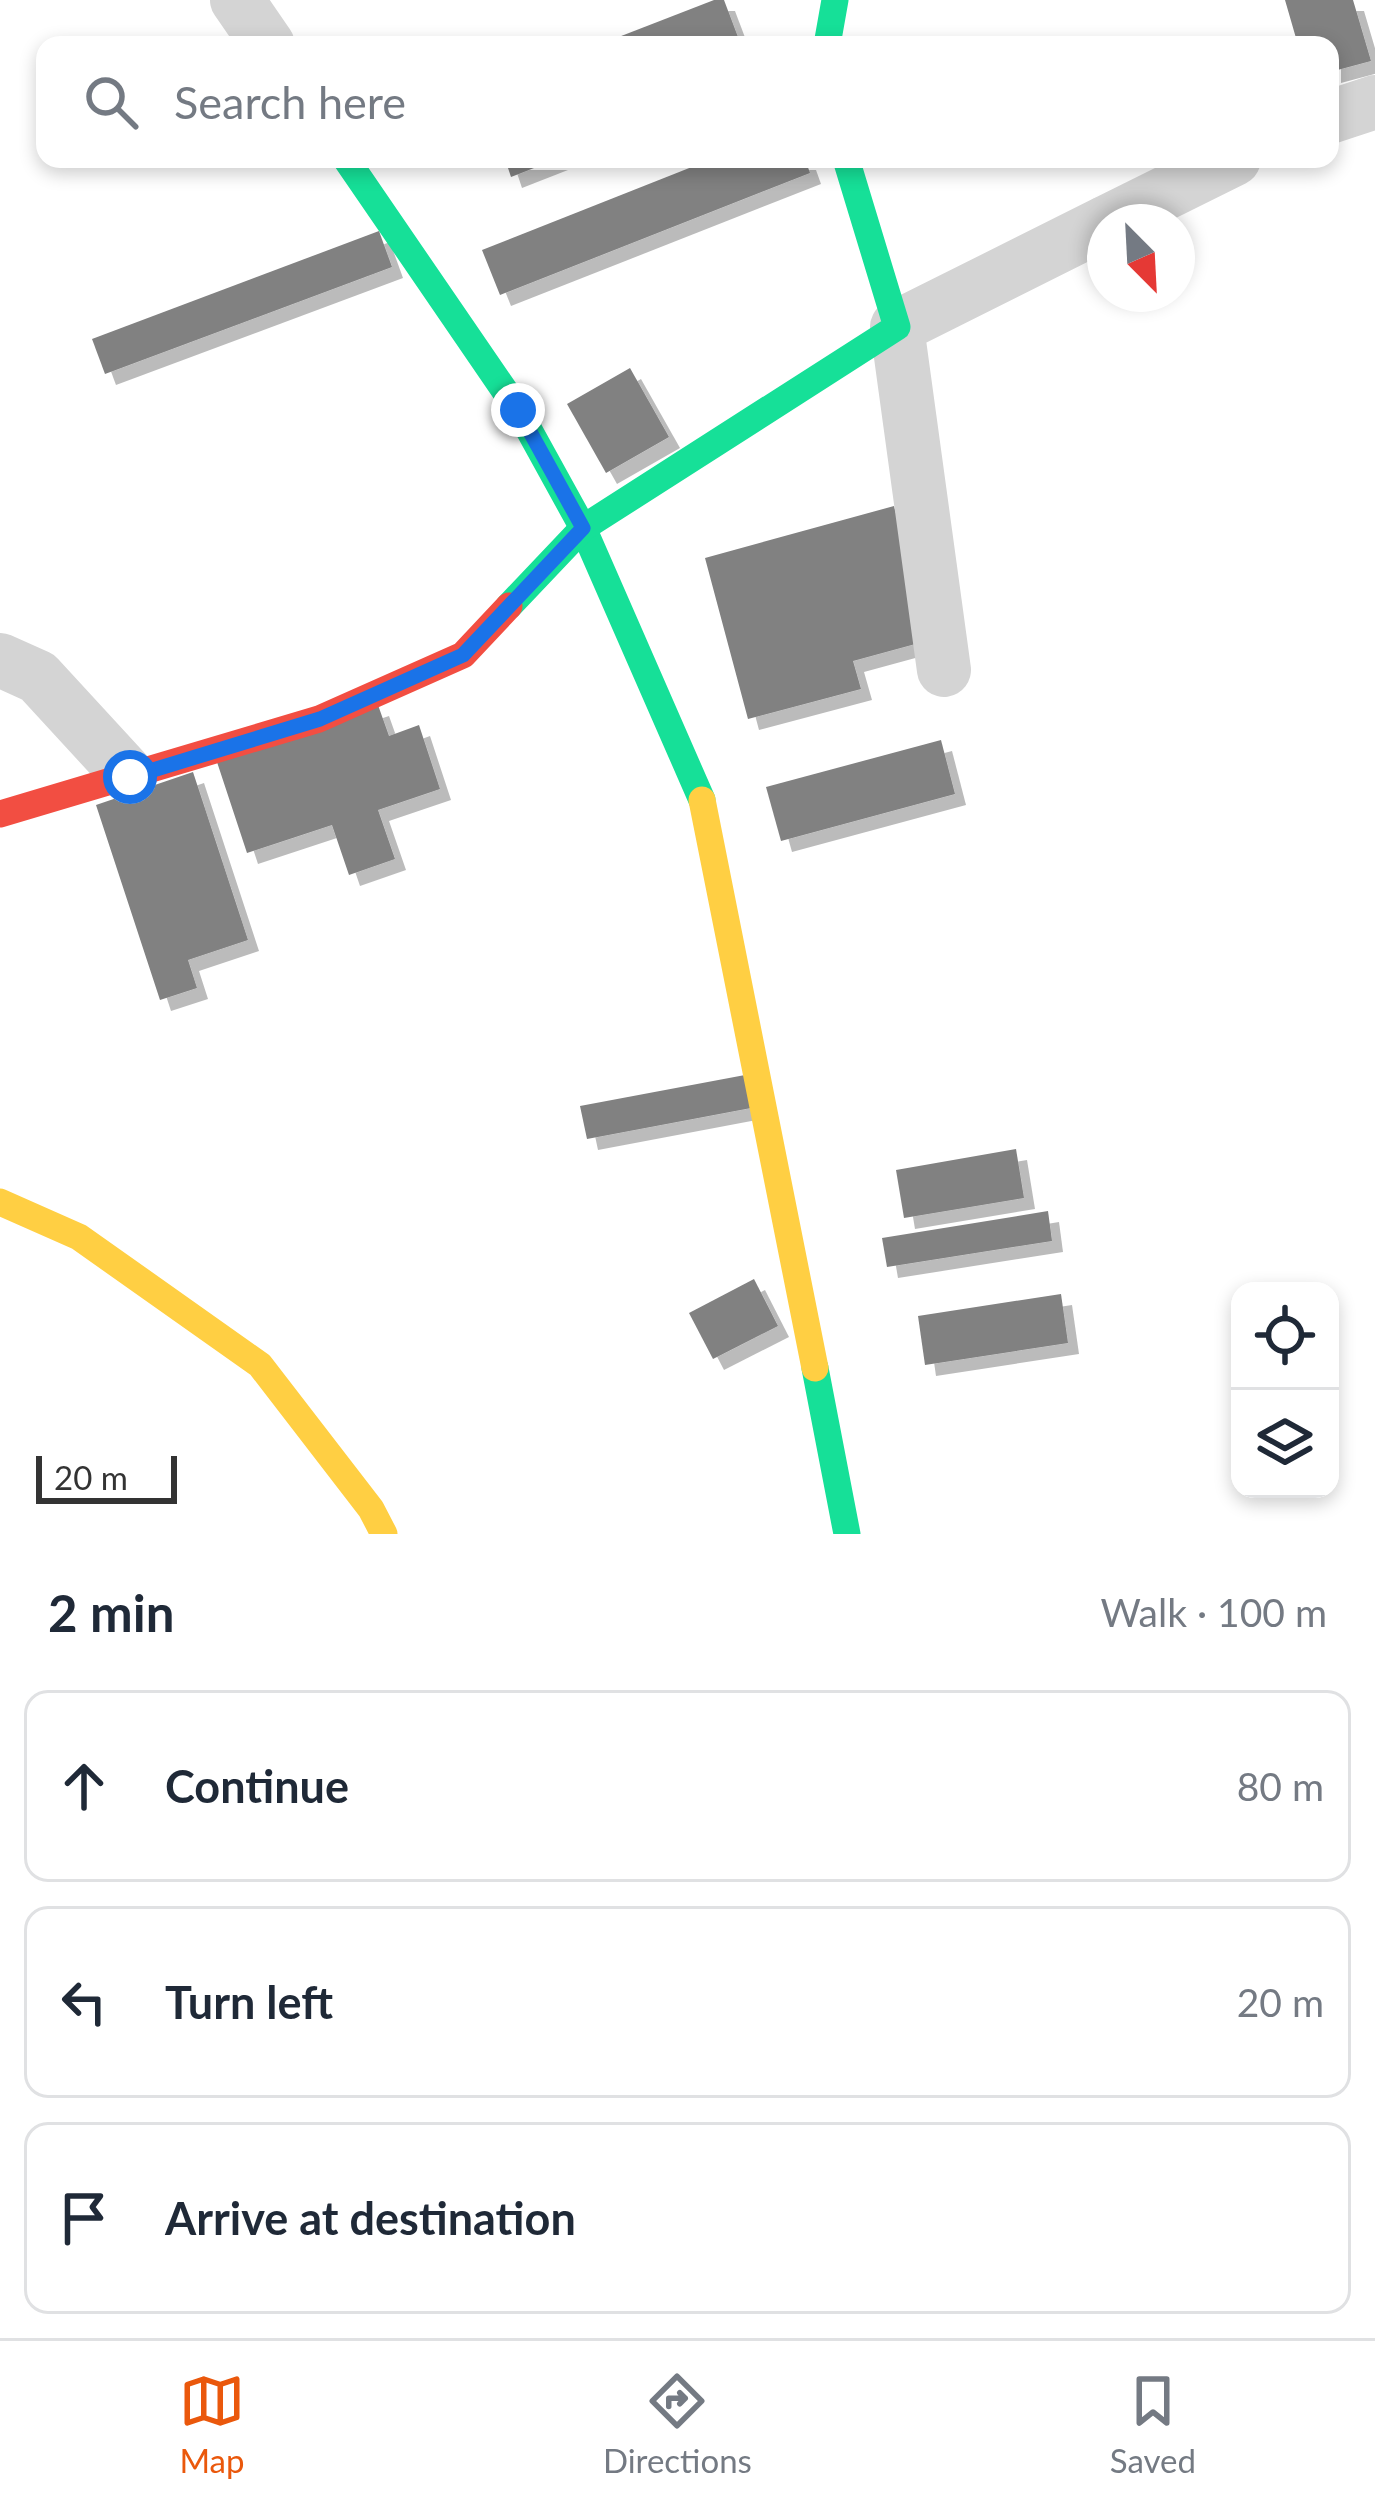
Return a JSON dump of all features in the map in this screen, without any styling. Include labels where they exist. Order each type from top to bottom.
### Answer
[{"type":"street","points":[[237,0],[262,36]]},
{"type":"street","points":[[829,36],[835,0]]},
{"type":"street","points":[[1339,114],[1375,102]]},
{"type":"street","points":[[352,168],[518,410],[583,528],[706,809],[847,1534]]},
{"type":"street","points":[[849,168],[897,327],[944,670]]},
{"type":"street","points":[[1144,204],[1216,168]]},
{"type":"street","points":[[0,814],[320,719],[463,655],[583,528],[897,327],[1087,232]]},
{"type":"street","points":[[0,660],[38,677],[130,777]]},
{"type":"street","points":[[0,1202],[79,1237],[260,1365],[371,1508],[384,1534]]},
{"type":"building","points":[[724,0],[738,36],[621,36]]},
{"type":"building","points":[[1285,0],[1353,0],[1371,61],[1339,70],[1339,36],[1295,36]]},
{"type":"building","points":[[508,168],[534,168],[511,177]]},
{"type":"building","points":[[689,168],[808,168],[810,173],[500,295],[482,250]]},
{"type":"building","points":[[379,231],[392,267],[105,374],[92,339]]},
{"type":"building","points":[[630,368],[669,437],[606,473],[567,404]]},
{"type":"building","points":[[894,506],[930,640],[853,661],[861,689],[748,719],[705,558]]},
{"type":"building","points":[[378,705],[389,736],[419,725],[440,789],[378,810],[395,859],[349,875],[332,825],[247,853],[216,759]]},
{"type":"building","points":[[941,740],[955,794],[781,841],[766,787]]},
{"type":"building","points":[[193,772],[248,940],[188,960],[197,988],[160,1000],[96,805]]},
{"type":"building","points":[[745,1075],[751,1108],[587,1139],[580,1106]]},
{"type":"building","points":[[1016,1149],[1024,1198],[904,1218],[896,1170]]},
{"type":"building","points":[[1048,1211],[1052,1241],[887,1267],[882,1238]]},
{"type":"building","points":[[754,1279],[778,1326],[713,1359],[689,1313]]},
{"type":"building","points":[[1061,1294],[1068,1343],[925,1365],[918,1316]]},
{"type":"traffic: fast","points":[[829,36],[835,0]]},
{"type":"traffic: fast","points":[[352,168],[518,410],[583,528],[702,800]]},
{"type":"traffic: fast","points":[[509,606],[583,528],[897,327],[849,168]]},
{"type":"traffic: fast","points":[[815,1368],[847,1534]]},
{"type":"traffic: slow","points":[[702,800],[815,1368]]},
{"type":"traffic: slow","points":[[0,1202],[79,1237],[260,1365],[371,1509],[384,1534]]},
{"type":"traffic: jam","points":[[0,814],[319,719],[463,655],[509,606]]},
{"type":"route","points":[[130,777],[320,719],[463,655],[583,528],[518,410]]}]
